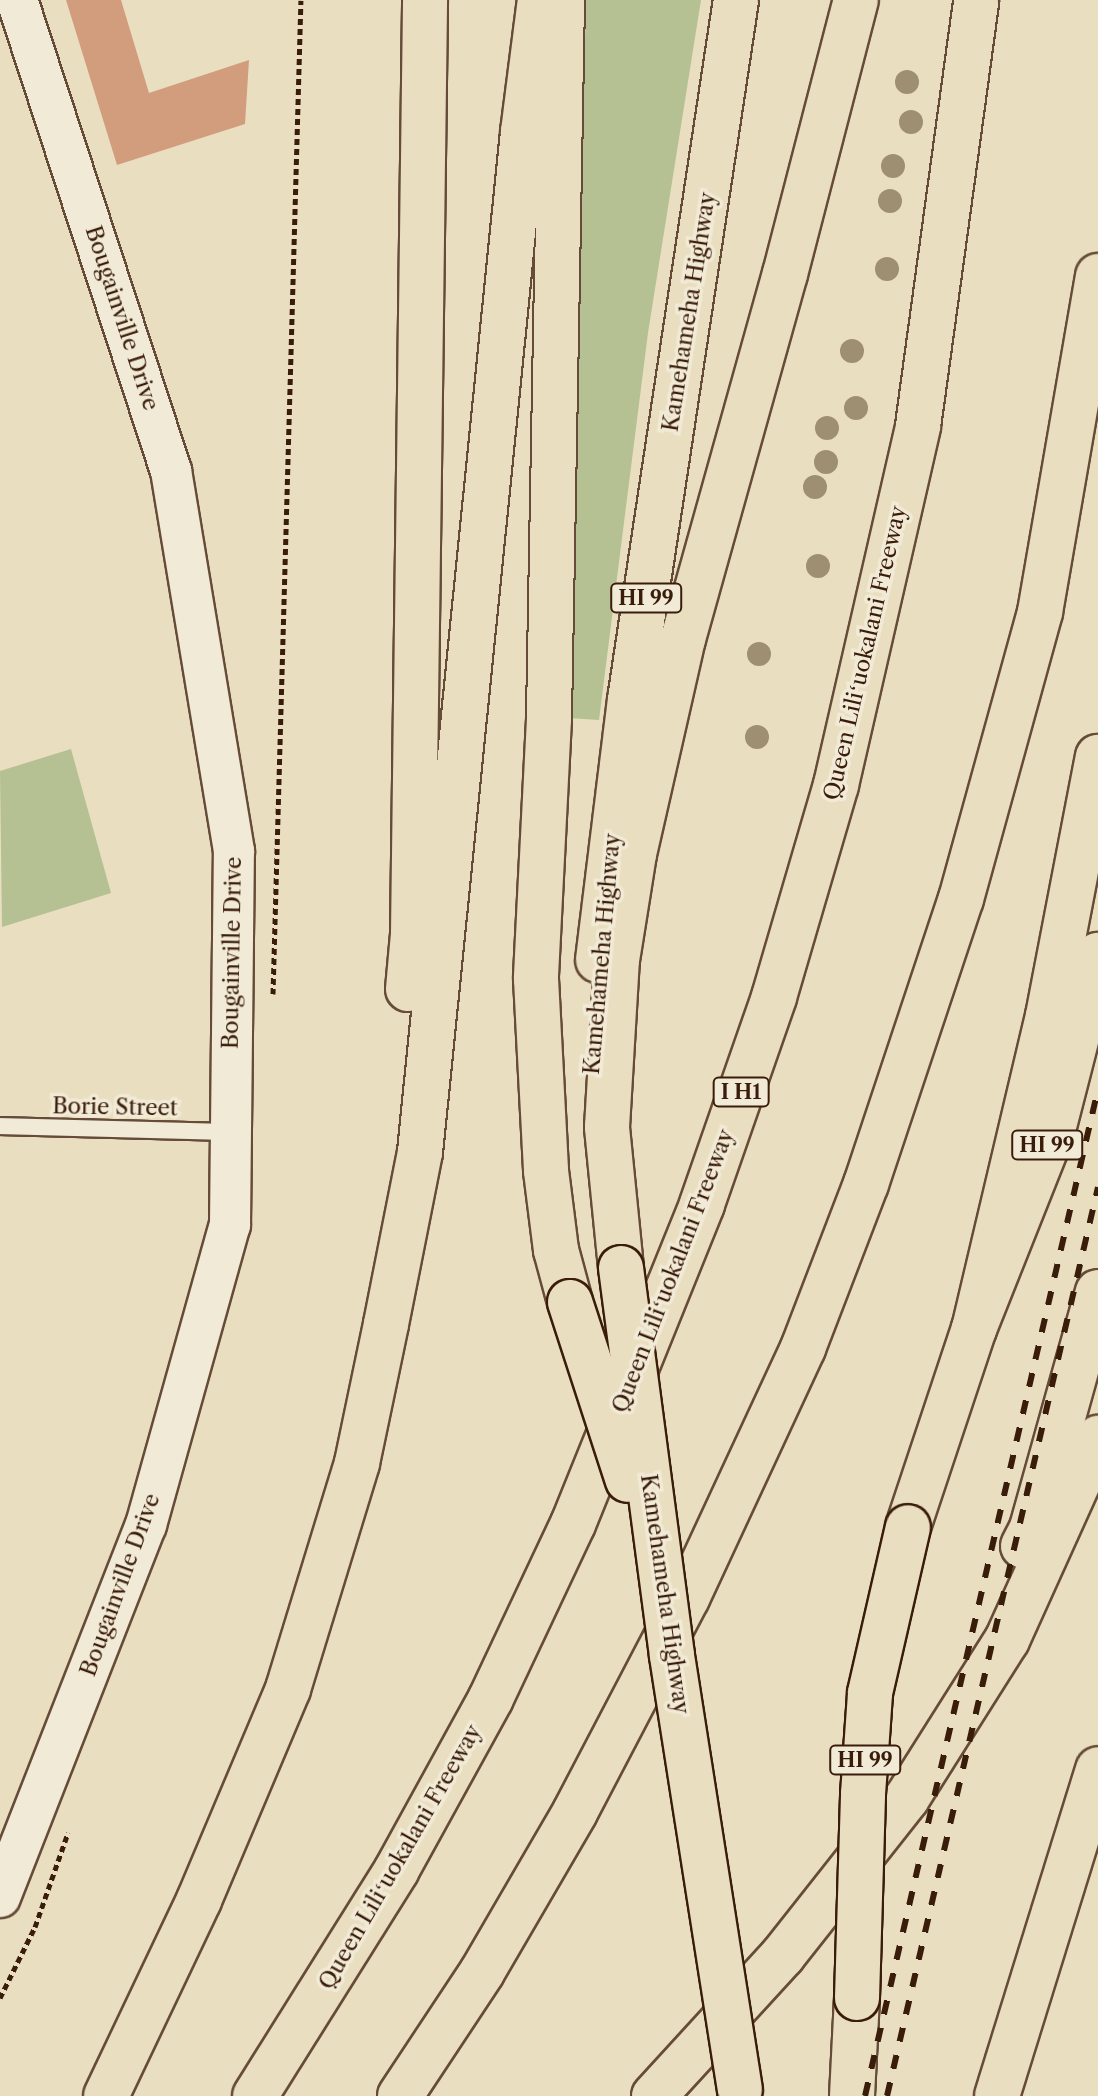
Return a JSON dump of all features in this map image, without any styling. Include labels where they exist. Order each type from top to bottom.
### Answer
[{"type":"main road","points":[[199,1900],[271,1693],[317,1543],[370,1300],[397,1123],[413,934],[425,0]]},
{"type":"main road","points":[[106,2096],[199,1900],[288,1689],[357,1463],[420,1152],[499,362],[540,0]]},
{"type":"main road","points":[[562,0],[549,719],[536,979],[546,1171],[556,1250],[570,1302],[663,1585]]},
{"type":"main road","name":"Kamehameha Highway","points":[[736,0],[608,868],[593,1002],[589,1103],[621,1268],[663,1585],[740,2093]]},
{"type":"main road","points":[[605,1188],[617,960],[634,854],[683,639],[785,274],[856,0]]},
{"type":"main road","name":"Queen Liliʻuokalani Freeway","points":[[255,2096],[403,1858],[491,1698],[567,1538],[702,1204],[769,1012],[836,785],[918,426],[950,212],[976,0]]},
{"type":"main road","points":[[400,2096],[482,1972],[575,1812],[687,1598],[809,1334],[866,1184],[961,899],[1040,612],[1098,276]]},
{"type":"main road","points":[[974,1329],[1048,1016],[1098,757]]},
{"type":"main road","name":"HI 99","points":[[852,2096],[863,1794],[870,1693],[908,1527],[974,1329],[1053,1130],[1098,955]]},
{"type":"main road","points":[[907,1798],[961,1665],[1032,1528],[1098,1292]]},
{"type":"main road","points":[[654,2096],[783,1955],[907,1798],[1007,1640],[1098,1438]]},
{"type":"main road","points":[[997,2096],[1098,1769]]},
{"type":"street","name":"Bougainville Drive","points":[[4,1881],[146,1525],[230,1225],[234,851],[171,471],[17,0]]},
{"type":"lane","name":"Borie Street","points":[[0,1126],[229,1132]]},
{"type":"green space","points":[[586,0],[701,0],[648,333],[599,720],[568,718]]},
{"type":"green space","points":[[71,749],[111,893],[2,927],[0,771]]},
{"type":"building","points":[[66,0],[121,0],[149,93],[249,60],[245,124],[117,165]]},
{"type":"railway","points":[[865,2096],[1098,1089]]},
{"type":"railway","points":[[887,2096],[1098,1187]]}]
